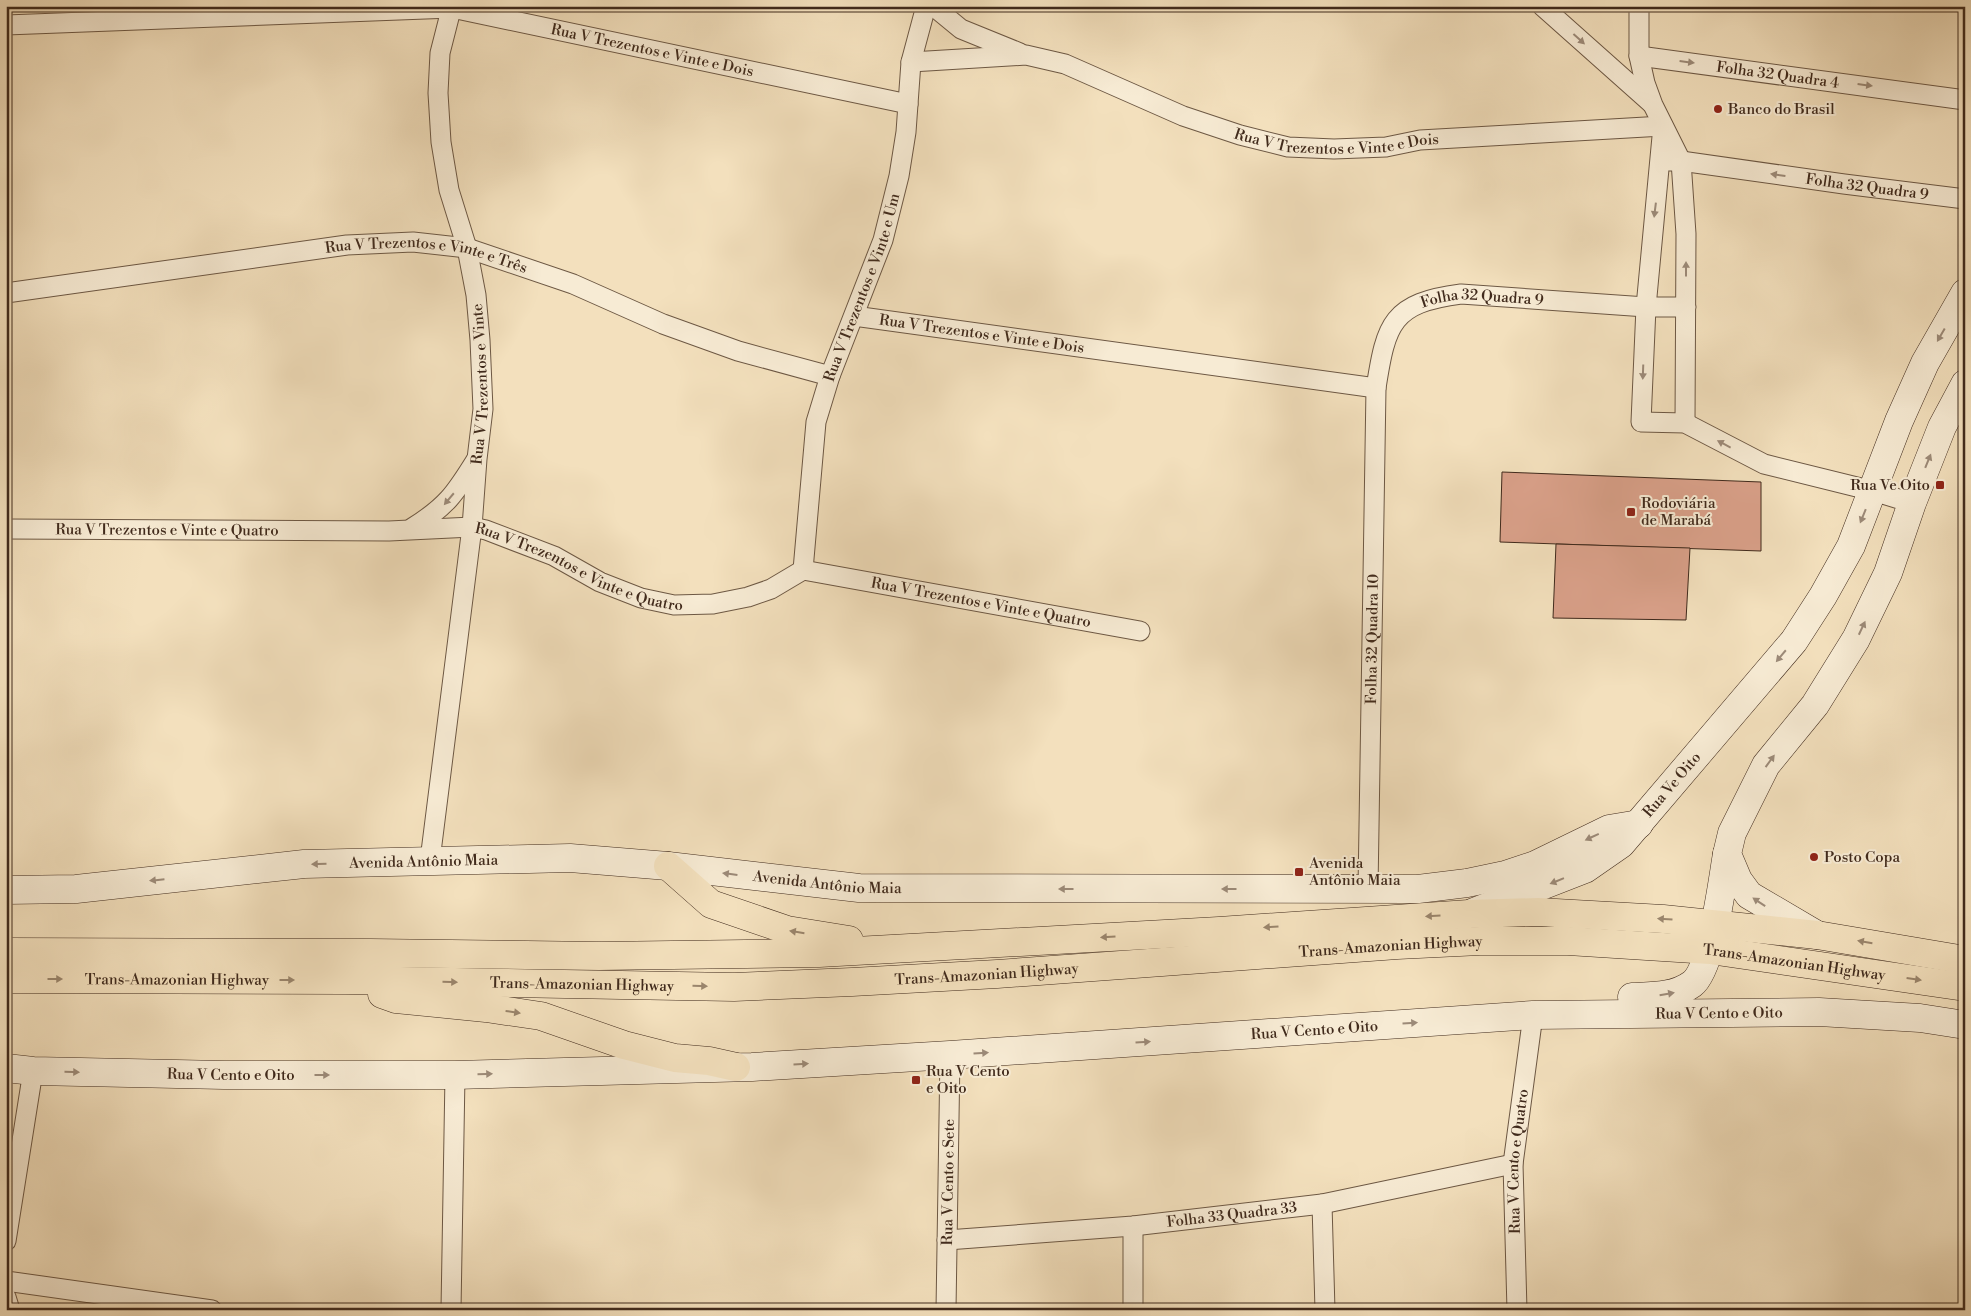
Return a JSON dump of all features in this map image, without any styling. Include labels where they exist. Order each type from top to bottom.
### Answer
[{"type":"highway","points":[[668,866],[711,904],[778,928],[850,941],[932,948]]},
{"type":"highway","name":"Trans-Amazonian Highway","points":[[6,952],[371,952],[599,956],[819,954],[1469,914],[1538,912],[1663,919],[1712,937],[1965,987]]},
{"type":"highway","name":"Trans-Amazonian Highway","points":[[6,979],[346,980],[734,987],[978,975],[1397,945],[1817,935],[1965,960]]},
{"type":"highway","points":[[346,980],[396,999],[486,1008],[541,1016],[624,1045],[675,1058],[709,1061],[736,1067]]},
{"type":"main road","name":"Rua Ve Oito","points":[[1469,914],[1585,869],[1621,844],[1794,641],[1823,596],[1851,546],[1898,421],[1925,363],[1965,293]]},
{"type":"main road","points":[[1533,1015],[1558,1006],[1579,1002],[1673,994],[1694,982],[1702,972],[1712,937],[1732,833],[1766,765],[1815,705],[1856,639],[1888,573],[1912,503],[1942,427],[1965,384]]},
{"type":"main road","name":"Avenida Antônio Maia","points":[[6,890],[76,889],[304,864],[570,858],[668,866],[807,884],[859,888],[1418,888],[1467,884],[1506,875],[1535,865],[1609,829],[1639,824]]},
{"type":"main road","points":[[1727,854],[1738,880],[1749,895],[1768,908],[1817,935]]},
{"type":"main road","name":"Rua V Cento e Oito","points":[[19,1069],[224,1075],[455,1075],[736,1067],[950,1055],[1533,1015],[1819,1012],[1920,1018],[1965,1024]]},
{"type":"street","name":"Rua V Trezentos e Vinte e Um","points":[[803,570],[816,422],[830,376],[883,240],[899,176],[906,132],[911,62],[926,6]]},
{"type":"street","name":"Rua V Trezentos e Vinte e Dois","points":[[933,6],[961,29],[1026,55],[1065,64],[1183,116],[1240,135],[1288,147],[1334,149],[1386,147],[1420,140],[1664,126]]},
{"type":"street","points":[[1542,6],[1653,105]]},
{"type":"street","points":[[1639,6],[1639,56],[1645,83],[1653,105],[1681,160],[1686,234],[1685,423]]},
{"type":"street","name":"Rua V Trezentos e Vinte e Dois","points":[[6,25],[452,7],[908,104]]},
{"type":"street","name":"Rua V Trezentos e Vinte","points":[[430,860],[472,527],[483,409],[476,295],[467,248],[449,190],[442,142],[438,93],[440,53],[452,7]]},
{"type":"street","name":"Rua V Trezentos e Vinte e Dois","points":[[911,62],[1026,55]]},
{"type":"street","name":"Folha 32 Quadra 4","points":[[1639,56],[1965,100]]},
{"type":"street","points":[[1664,126],[1646,307],[1641,422],[1685,423],[1764,464],[1873,491],[1912,503]]},
{"type":"street","name":"Folha 32 Quadra 9","points":[[1660,161],[1681,160],[1844,184],[1965,199]]},
{"type":"street","name":"Rua V Trezentos e Vinte e Três","points":[[6,293],[347,245],[413,242],[467,248],[573,284],[663,324],[738,351],[830,376]]},
{"type":"street","name":"Folha 32 Quadra 9","points":[[1376,388],[1382,349],[1390,329],[1401,314],[1414,304],[1432,298],[1461,294],[1646,307],[1686,307]]},
{"type":"street","name":"Rua V Trezentos e Vinte e Dois","points":[[854,316],[1376,388]]},
{"type":"street","name":"Folha 32 Quadra 10","points":[[1368,889],[1376,388]]},
{"type":"street","points":[[411,529],[433,515],[446,503],[477,459]]},
{"type":"street","name":"Rua V Trezentos e Vinte e Quatro","points":[[6,529],[389,531],[472,527],[486,530],[554,556],[600,582],[624,592],[641,598],[674,605],[713,604],[748,597],[771,589],[803,570],[1140,631]]},
{"type":"street","name":"Rua V Cento e Quatro","points":[[1517,1310],[1513,1164],[1533,1015]]},
{"type":"street","name":"Rua V Cento e Sete","points":[[946,1310],[950,1055]]},
{"type":"street","points":[[6,1241],[19,1069]]},
{"type":"street","points":[[451,1310],[455,1075]]},
{"type":"street","name":"Folha 33 Quadra 33","points":[[947,1240],[1133,1226],[1322,1204],[1513,1164]]},
{"type":"street","points":[[1322,1204],[1325,1310]]},
{"type":"street","points":[[1133,1226],[1133,1310]]},
{"type":"street","points":[[6,1281],[212,1310]]},
{"type":"street","points":[[6,1296],[10,1310]]},
{"type":"building","name":"Rodoviária de Marabá","points":[[1502,472],[1761,482],[1761,551],[1500,542]]},
{"type":"building","points":[[1556,544],[1690,548],[1686,620],[1553,618]]},
{"type":"place","name":"Banco do Brasil","points":[[1718,109]]},
{"type":"place","name":"Rua Ve Oito","points":[[1940,485]]},
{"type":"place","name":"Rodoviária de Marabá","points":[[1631,512]]},
{"type":"place","name":"Posto Copa","points":[[1814,857]]},
{"type":"place","name":"Avenida Antônio Maia","points":[[1299,872]]},
{"type":"place","name":"Rua V Cento e Oito","points":[[916,1080]]}]
